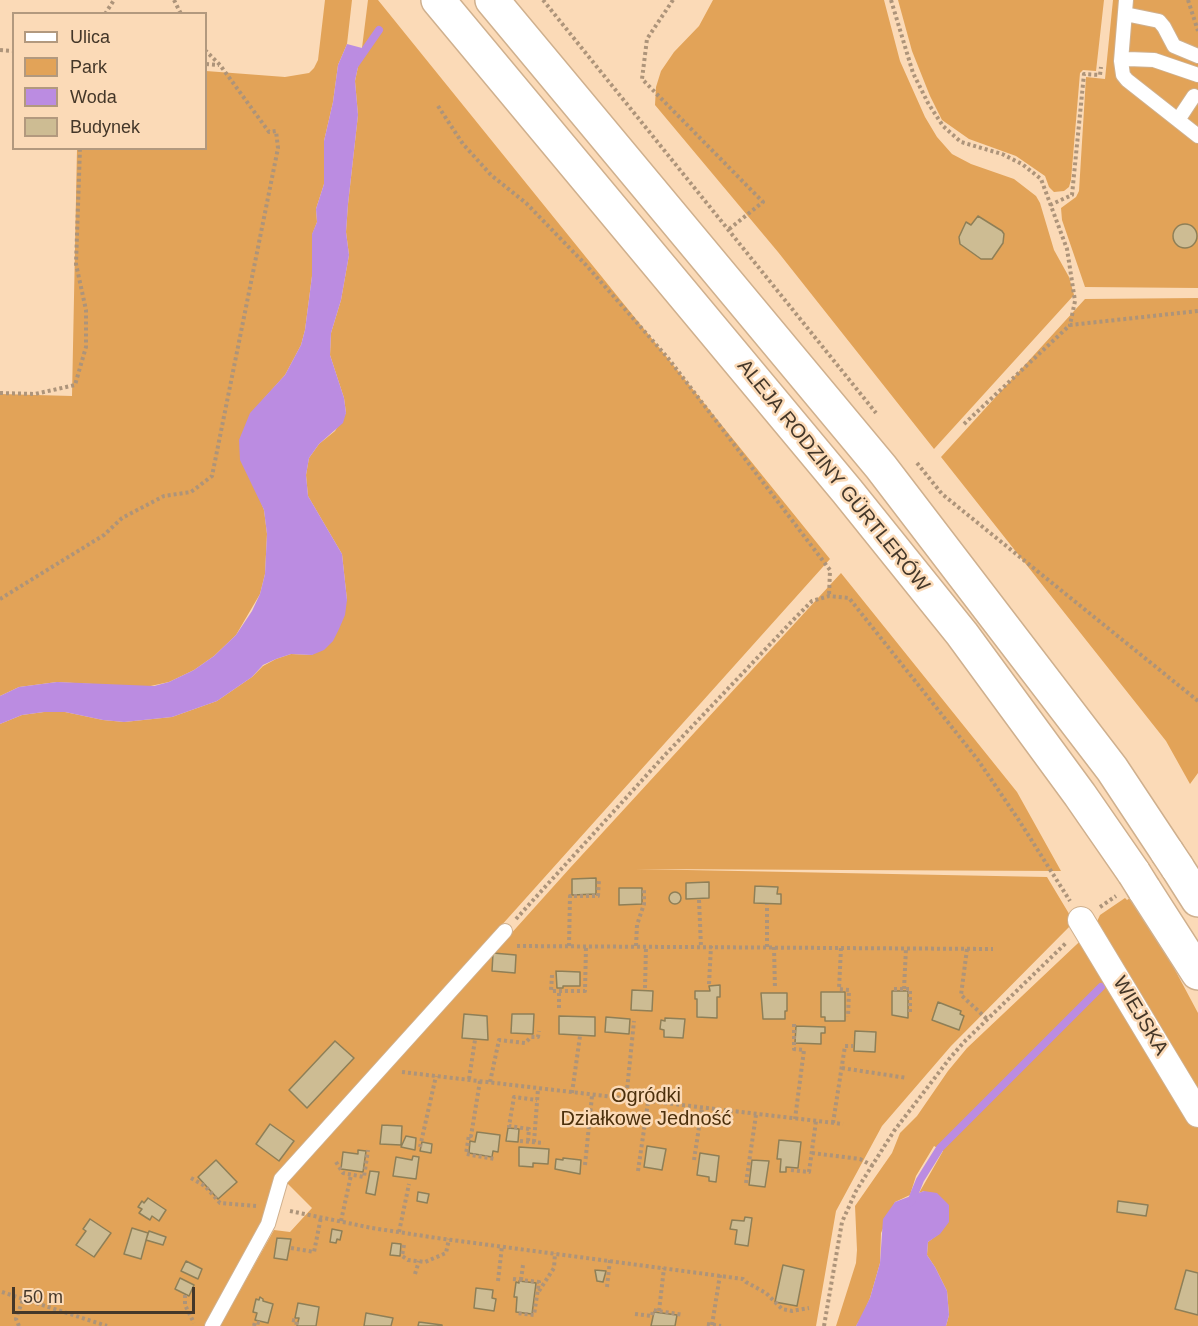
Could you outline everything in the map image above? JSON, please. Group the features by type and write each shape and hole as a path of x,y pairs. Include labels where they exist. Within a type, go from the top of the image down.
{"main road":[{"name":"ALEJA RODZINY GÜRTLERÓW","path":"438,0 847,491 962,634 1080,795 1198,973"},
{"name":"ALEJA RODZINY GÜRTLERÓW","path":"492,0 881,467 1112,769 1198,900"}],"street":[{"name":"WIEJSKA","path":"1081,920 1198,1114"}],"lane":[{"path":"1134,0 1128,10 1121,68 1127,80 1198,136"},
{"path":"1128,10 1159,21 1174,46 1198,56"},
{"path":"1128,10 1128,67 1135,85"},
{"path":"1128,59 1154,60 1198,75"},
{"path":"1178,120 1197,93"},
{"path":"212,1326 268,1224 281,1179 505,931"}],"path":[{"path":"543,0 883,421"},
{"path":"673,0 647,39 642,79 763,202 728,230"},
{"path":"891,0 913,73 943,126 962,142 1002,154 1022,164 1041,179 1067,249 1076,301 1070,325 964,424"},
{"path":"1188,0 1198,31"},
{"path":"0,599 104,535 122,518 164,496 191,492 212,476 278,148 276,131 269,132 220,65 207,52"},
{"path":"1050,205 1072,195 1084,74 1100,75 1101,63"},
{"path":"207,64 220,65"},
{"path":"438,106 463,144 491,175 526,203 586,265 668,358 830,570 829,596"},
{"path":"0,393 35,394 75,385 86,347 86,310 76,264 80,150"},
{"path":"1070,325 1198,311"},
{"path":"913,458 942,494 1198,701"},
{"path":"505,931 664,756 812,601 829,596 849,598 978,760 1081,920 1070,938 950,1058 894,1131 856,1191 842,1222 824,1326"},
{"path":"569,946 570,896 598,896 599,879"},
{"path":"636,946 637,925 644,904 644,888"},
{"path":"699,900 701,947"},
{"path":"767,904 767,947"},
{"path":"491,946 993,949"},
{"path":"552,975 551,990 585,991 586,946"},
{"path":"709,984 711,946"},
{"path":"645,988 646,947"},
{"path":"774,947 775,989"},
{"path":"841,948 839,989 849,990 848,1017"},
{"path":"904,989 906,948"},
{"path":"967,949 961,995 987,1019"},
{"path":"894,989 910,989 910,1014"},
{"path":"559,991 559,1008"},
{"path":"626,1100 634,1021"},
{"path":"794,1024 794,1049 804,1050 795,1119"},
{"path":"490,1082 499,1040 525,1043 531,1037 538,1037 539,1030"},
{"path":"572,1093 580,1036"},
{"path":"469,1080 475,1040"},
{"path":"833,1123 845,1047 853,1046"},
{"path":"842,1068 907,1078"},
{"path":"380,1069 843,1124"},
{"path":"420,1148 436,1076"},
{"path":"480,1081 466,1155 495,1159"},
{"path":"531,1142 538,1089"},
{"path":"585,1165 592,1095"},
{"path":"531,1142 530,1129 509,1126 514,1097 537,1100"},
{"path":"638,1171 648,1102"},
{"path":"694,1160 702,1108"},
{"path":"746,1182 756,1115"},
{"path":"791,1170 809,1172 816,1121"},
{"path":"520,1141 544,1143"},
{"path":"336,1162 343,1173 364,1177 368,1150"},
{"path":"812,1153 860,1159 873,1166"},
{"path":"341,1221 351,1175"},
{"path":"191,1178 205,1186 220,1203 272,1209 399,1232 743,1279 766,1293 782,1309 792,1311 809,1308"},
{"path":"399,1232 408,1184"},
{"path":"291,1248 314,1252 321,1217"},
{"path":"404,1245 402,1256 408,1260 424,1262 446,1253 449,1239"},
{"path":"498,1281 502,1246"},
{"path":"537,1294 554,1268 555,1253"},
{"path":"607,1287 610,1260"},
{"path":"415,1274 419,1261"},
{"path":"521,1280 523,1265"},
{"path":"659,1311 664,1268"},
{"path":"720,1275 710,1324 721,1326"},
{"path":"513,1279 539,1282 534,1314 516,1313"},
{"path":"2,1292 107,1326"},
{"path":"185,1295 185,1305 196,1326"},
{"path":"19,1326 16,1319 23,1299"},
{"path":"635,1314 652,1316 653,1310 683,1315"},
{"path":"85,1326 87,1320"},
{"path":"292,1320 297,1321 296,1326"},
{"path":"254,1326 255,1322 260,1323"}],"green space":[{"path":"325,0 352,0 347,44 338,65 324,141 324,184 316,209 317,222 312,235 312,276 305,330 301,345 285,375 260,403 257,492 264,510 267,534 265,574 260,594 236,635 214,656 194,670 169,682 146,687 57,682 19,687 0,696 0,394 72,396 77,150 207,150 207,71 285,77 309,73 318,60"},
{"path":"368,0 378,0 830,559 274,1179 263,1221 204,1326 0,1326 0,724 22,715 44,712 65,712 124,722 172,717 217,701 252,677 263,666 276,659 291,654 312,655 347,600 342,554 308,496 306,475 309,458 319,444 335,431 346,413 344,398 330,355 331,333 341,300 349,255 346,232 358,115 355,81"},
{"path":"713,0 884,0 900,61 925,117 937,137 952,154 971,164 1014,179 1036,196 1040,203 1054,250 1069,277 1074,295 934,449 778,252 655,105 656,87 661,71 674,52 699,26"},
{"path":"898,0 1104,0 1096,71 1083,70 1080,73 1069,187 1064,191 1054,192 1049,187 1045,176 1016,156 969,139 942,120 912,51"},
{"path":"1113,0 1198,0 1198,288 1085,287 1062,220 1061,208 1076,197 1079,191 1086,77 1105,79"},
{"path":"1198,298 1198,773 1190,784 1166,741 941,457 1085,299"},
{"name":"Ogródki Działkowe Jedność","path":"841,573 1017,792 1061,871 635,869 1047,877 1074,922 951,1046 882,1126 836,1211 816,1326 220,1326 274,1230 290,1232 312,1208 287,1183 570,868"},
{"path":"1135,895 1198,1013 1198,1326 946,1326 949,1315 947,1291 927,1255 928,1242 940,1233 924,1191 919,1193 943,1151 934,1146 916,1176 910,1195 895,1202 881,1233 880,1263 862,1316 856,1326 836,1326 856,1263 855,1206 892,1153 900,1133 917,1116 967,1048 1094,928 1100,915 1125,898 1127,900"}],"water":[{"path":"347,44 362,48 355,81 358,115 346,232 349,255 341,300 331,333 330,355 344,398 346,413 343,423 319,444 309,458 306,475 308,496 342,554 347,600 345,615 333,641 324,650 312,655 291,654 263,665 252,677 217,701 172,717 124,722 65,712 44,712 22,715 0,724 0,696 19,687 57,682 154,686 169,682 194,670 214,656 236,635 252,611 260,594 265,574 267,534 264,510 240,460 239,440 250,413 285,375 301,345 312,276 312,234 317,222 316,209 324,184 324,141 338,65"},
{"path":"924,1191 937,1193 949,1205 949,1222 940,1234 928,1242 927,1255 947,1291 949,1315 946,1326 856,1326 870,1298 880,1263 883,1219 895,1202"}],"building":[{"path":"978,216 1004,234 1003,243 992,259 981,259 960,244 959,237 966,222 971,225"},
{"path":"1185,224 1190,225 1196,231 1196,241 1190,247 1185,248 1180,247 1174,241 1173,236 1174,231 1180,225"},
{"path":"596,878 596,894 572,895 572,879"},
{"path":"709,882 709,898 686,899 686,883"},
{"path":"755,886 778,887 777,894 781,894 781,904 754,903"},
{"path":"619,888 642,888 642,904 619,905"},
{"path":"677,892 681,898 677,904 673,904 669,896"},
{"path":"493,953 516,955 515,973 492,971"},
{"path":"556,971 580,972 580,986 557,988"},
{"path":"720,985 720,997 717,997 717,1018 697,1017 695,991 710,991 709,986"},
{"path":"632,990 653,991 652,1011 631,1010"},
{"path":"892,991 908,991 908,1018 892,1015"},
{"path":"821,992 845,992 845,1021 825,1021 825,1017 821,1017"},
{"path":"761,993 787,993 785,1019 763,1019"},
{"path":"938,1002 961,1011 960,1014 964,1016 959,1030 932,1020"},
{"path":"464,1014 487,1016 488,1040 462,1038"},
{"path":"512,1014 534,1014 533,1034 511,1033"},
{"path":"559,1016 595,1017 595,1036 559,1034"},
{"path":"606,1017 630,1019 629,1034 605,1032"},
{"path":"665,1018 685,1019 683,1038 664,1037 664,1030 660,1029 661,1020 665,1021"},
{"path":"796,1026 825,1027 825,1033 821,1033 821,1044 795,1043"},
{"path":"855,1031 876,1032 875,1052 854,1051"},
{"path":"335,1041 354,1058 307,1108 289,1090"},
{"path":"270,1124 294,1141 279,1161 256,1144"},
{"path":"382,1125 402,1126 401,1145 380,1144"},
{"path":"508,1128 519,1129 518,1142 506,1141"},
{"path":"477,1132 500,1135 498,1152 493,1151 492,1157 469,1153 470,1141 475,1142"},
{"path":"406,1136 416,1138 415,1150 401,1147"},
{"path":"779,1140 801,1142 798,1168 786,1167 786,1172 780,1172 781,1159 777,1159"},
{"path":"422,1142 432,1144 431,1153 420,1151"},
{"path":"647,1146 666,1149 662,1170 644,1167"},
{"path":"519,1147 549,1149 548,1164 533,1163 533,1167 519,1166"},
{"path":"358,1150 366,1151 363,1172 341,1169 343,1152 358,1154"},
{"path":"700,1153 719,1156 716,1182 709,1181 709,1177 697,1175"},
{"path":"413,1156 419,1157 416,1179 393,1176 396,1157 412,1160"},
{"path":"563,1158 581,1160 580,1174 555,1169 556,1159 563,1160"},
{"path":"216,1160 237,1182 218,1199 198,1177"},
{"path":"752,1160 769,1161 765,1187 749,1185"},
{"path":"370,1171 379,1172 375,1195 366,1193"},
{"path":"418,1192 429,1194 427,1203 417,1201"},
{"path":"148,1198 166,1210 159,1221 152,1216 150,1220 139,1213 142,1209 138,1207"},
{"path":"1118,1201 1148,1205 1146,1216 1117,1212"},
{"path":"745,1217 752,1218 748,1246 735,1244 737,1230 730,1229 732,1220 744,1221"},
{"path":"90,1219 111,1233 94,1257 76,1245 86,1231 83,1229"},
{"path":"132,1228 148,1233 141,1259 124,1254"},
{"path":"332,1229 342,1231 340,1240 337,1239 336,1243 330,1242"},
{"path":"149,1231 166,1237 163,1245 146,1240"},
{"path":"277,1238 291,1239 287,1260 274,1258"},
{"path":"392,1243 401,1244 400,1256 390,1255"},
{"path":"186,1261 202,1269 198,1279 181,1271"},
{"path":"783,1265 804,1270 797,1306 775,1302"},
{"path":"595,1270 606,1271 603,1282 597,1281"},
{"path":"1186,1270 1198,1273 1198,1315 1175,1309"},
{"path":"180,1278 194,1285 189,1296 175,1289"},
{"path":"519,1281 536,1283 532,1314 516,1312 517,1297 514,1297 516,1282 519,1283"},
{"path":"476,1288 493,1290 492,1298 496,1299 494,1311 474,1308"},
{"path":"260,1297 263,1301 273,1304 268,1323 255,1320 257,1313 253,1312 256,1299 259,1300"},
{"path":"298,1303 319,1307 316,1326 297,1326 299,1318 295,1318"},
{"path":"654,1312 677,1315 675,1326 651,1326"},
{"path":"366,1313 393,1318 391,1326 364,1326"},
{"path":"419,1322 442,1325 442,1326 418,1326"}],"waterway":[{"path":"354,66 379,30"},
{"path":"911,1202 920,1180 940,1148 1101,987"}]}
